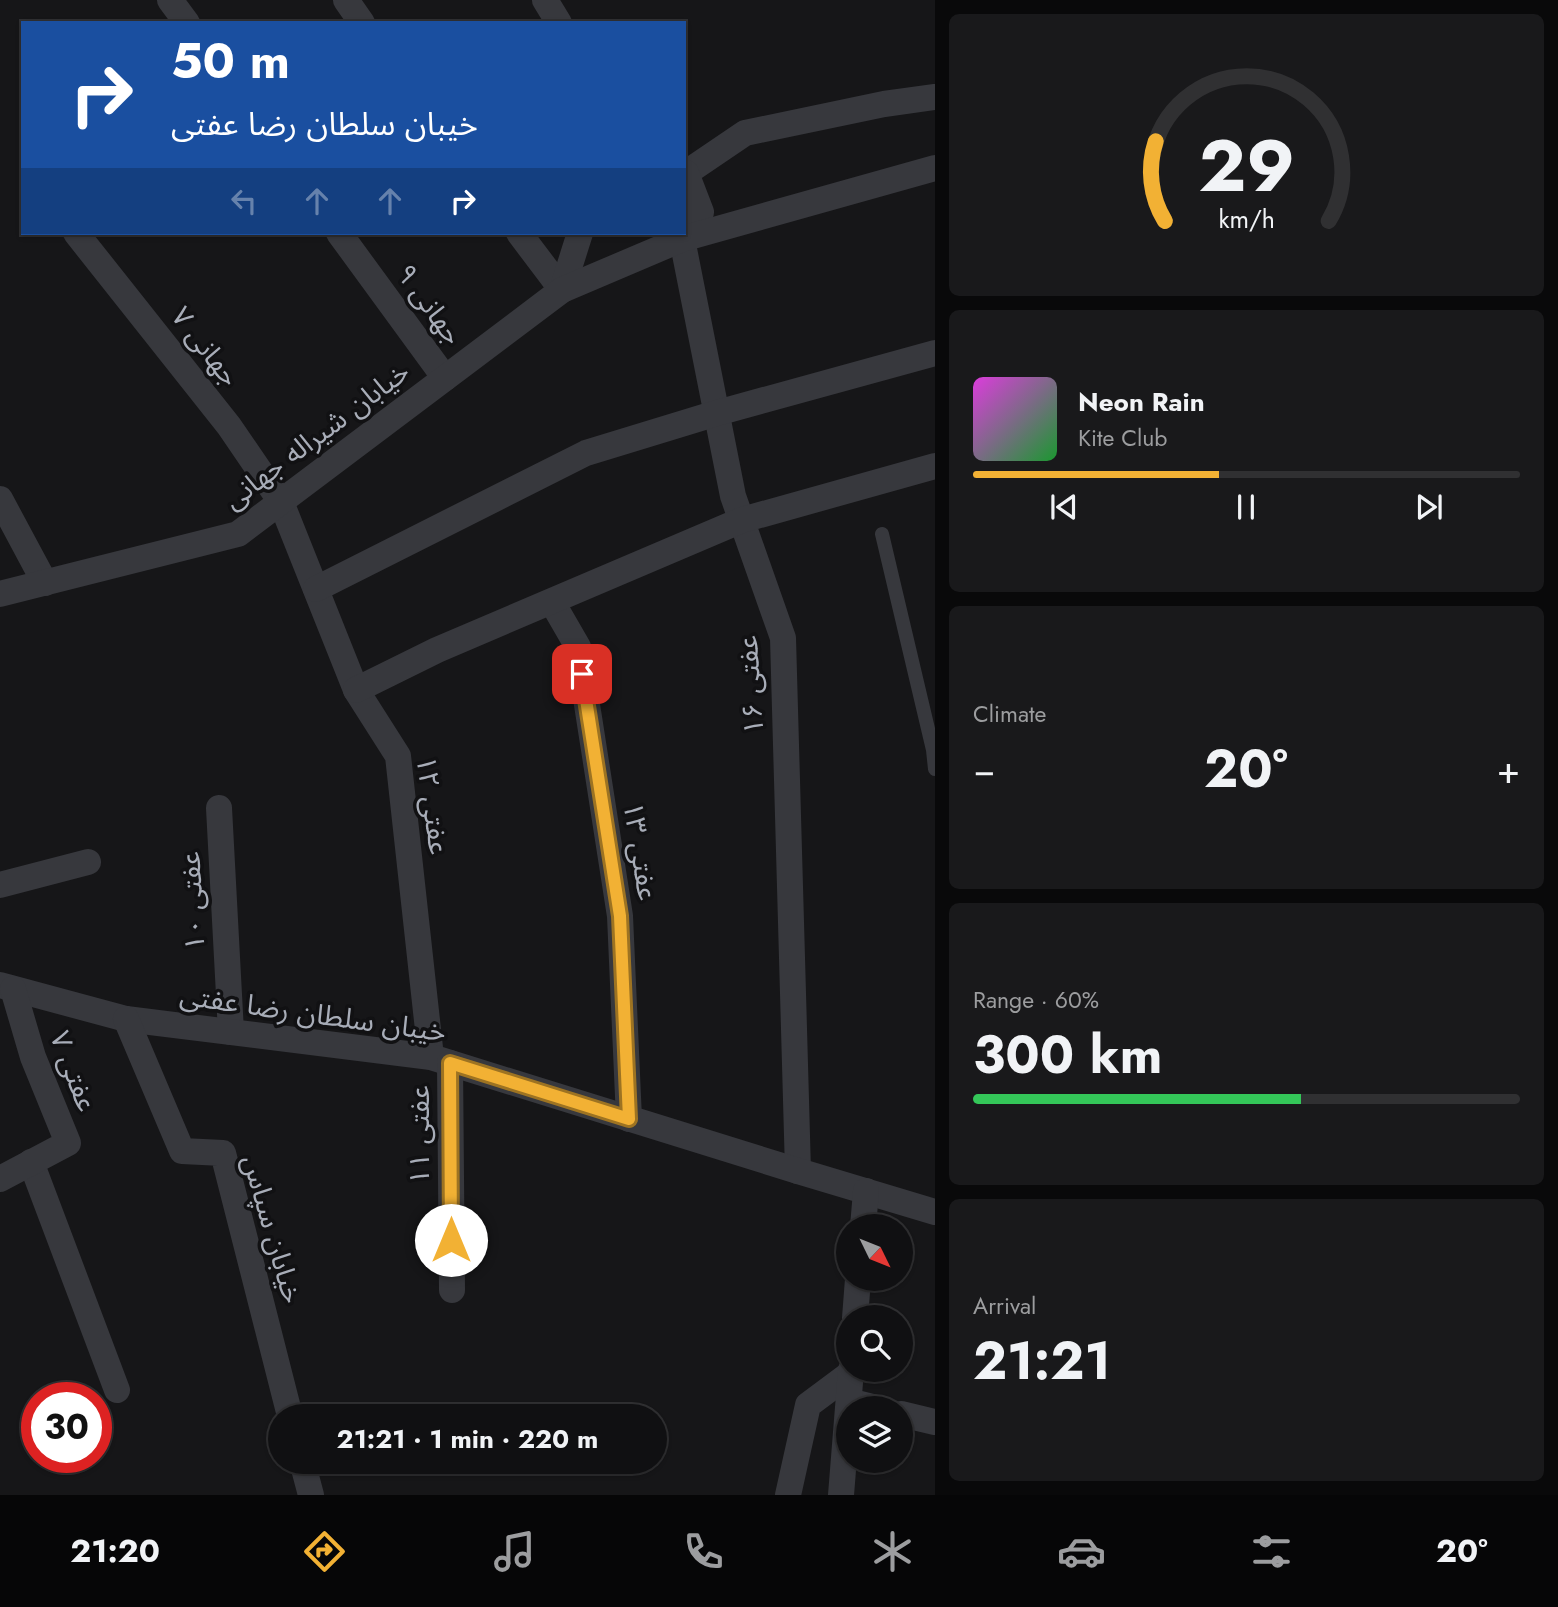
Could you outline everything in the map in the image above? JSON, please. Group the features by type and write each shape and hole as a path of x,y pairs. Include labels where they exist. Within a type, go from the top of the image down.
{"street":[{"path":"170,0 186,21"},
{"path":"346,0 361,21"},
{"path":"545,0 558,21"},
{"path":"686,171 745,134 884,104 935,97"},
{"name":"خیابان شیراله جهانی","path":"0,594 238,534 562,290 682,239 935,168"},
{"path":"686,174 701,212 686,233"},
{"name":"جهانی ۷","path":"78,235 229,426 281,502"},
{"name":"جهانی ۹","path":"340,235 444,378"},
{"path":"521,235 562,290"},
{"path":"562,290 579,235"},
{"path":"682,239 685,235"},
{"name":"عفتی ۱۶","path":"682,239 733,496 783,638 798,1171"},
{"path":"316,589 586,453 717,413 935,353"},
{"path":"356,690 437,650 742,520 935,466"},
{"path":"0,499 45,583"},
{"name":"عفتی ۱۲","path":"281,502 356,690 398,756 440,1060"},
{"name":"عفتی ۱۳","path":"552,602 578,647 620,916 629,1119"},
{"name":"عفتی ۱۰","path":"219,808 231,1032"},
{"path":"0,885 88,862"},
{"name":"خیبان سلطان رضا عفتی","path":"7,987 126,1019 440,1060 935,1212"},
{"name":"عفتی ۷","path":"0,1179 68,1143 7,987"},
{"name":"خیابان سپاس","path":"126,1019 182,1151 223,1153 287,1404"},
{"name":"عفتی ۱۱","path":"440,1060 452,1290"},
{"path":"32,1162 117,1390"},
{"path":"864,1214 866,1191"},
{"path":"788,1495 808,1405 837,1382"},
{"path":"913,1417 935,1422"},
{"path":"841,1495 843,1473"},
{"path":"305,1474 311,1495"}],"lane":[{"path":"882,534 933,750 935,769"}],"route":[{"path":"451,1240 450,1063 629,1119 620,916 582,674"}]}
